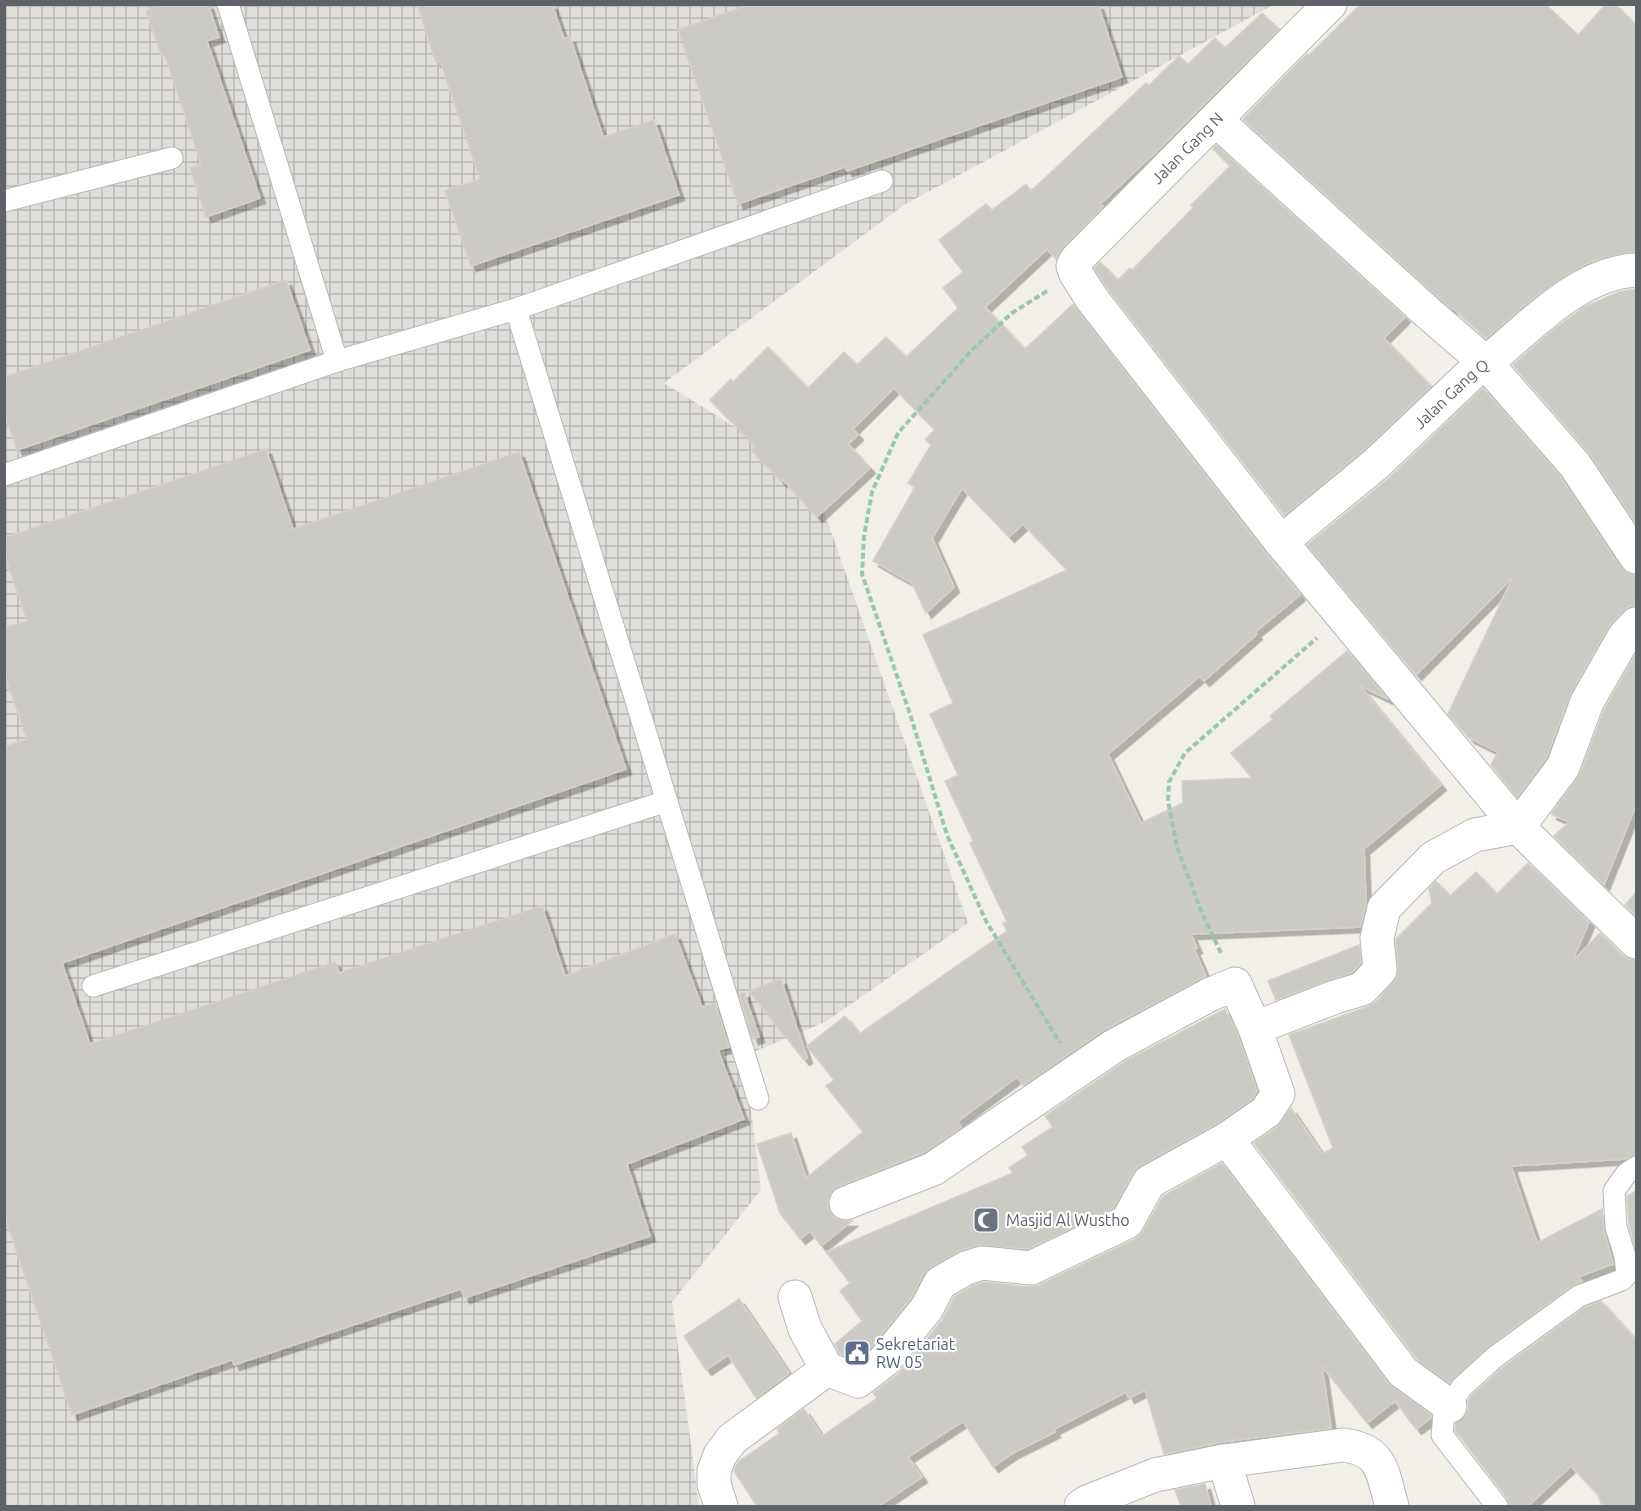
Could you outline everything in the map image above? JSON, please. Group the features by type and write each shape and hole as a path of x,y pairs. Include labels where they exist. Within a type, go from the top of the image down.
{"street":[{"name":"Jalan Gang N","path":"1084,286 1073,266 1077,259 1329,4"},
{"path":"1216,120 1486,363 1575,465 1636,557"},
{"name":"Jalan Gang Q","path":"1281,542 1376,464 1473,372 1572,291 1619,271 1636,270"},
{"path":"1084,286 1281,542 1518,827 1636,942"},
{"path":"1255,1028 1362,989 1380,970 1377,938 1384,908 1433,858 1475,835 1518,827 1563,767 1587,702 1624,637 1636,624"},
{"path":"795,1297 805,1329 827,1369 858,1381 884,1361 927,1308 940,1283 966,1268 982,1263 1031,1268 1127,1222 1149,1182 1227,1139 1266,1112 1278,1095 1255,1028 1235,984 1209,995 1114,1046 933,1170 846,1203"},
{"path":"1227,1139 1403,1372 1450,1406"},
{"path":"721,1506 714,1485 714,1471 720,1455 732,1439 827,1369"},
{"path":"1086,1505 1155,1475 1224,1461 1343,1445 1360,1447 1370,1452 1379,1463 1392,1506"},
{"path":"1224,1461 1238,1506"}],"lane":[{"path":"228,4 337,361"},
{"path":"4,201 172,158"},
{"path":"4,475 337,361 516,309 882,181"},
{"path":"516,309 758,1099"},
{"path":"93,986 667,801"},
{"path":"1497,1506 1442,1435 1444,1415 1462,1387 1495,1357 1579,1296 1622,1280 1627,1274 1625,1256 1616,1227 1614,1191 1626,1174 1636,1167"}],"path":[{"path":"1077,1072 986,921 952,846 862,574 864,536 872,492 898,433 973,349 1012,313 1084,286"},
{"path":"1235,984 1202,913 1178,847 1168,801 1169,782 1185,753 1343,615"}],"shaded area":[{"path":"5,5 1273,5 904,205 664,383 811,474 968,923 825,1022 744,1056 761,1190 672,1302 699,1506 5,1506"}],"building":[{"path":"164,4 208,4 219,37 207,41 260,198 206,217 190,168 201,164 165,56 162,57 146,11"},
{"path":"417,4 552,4 564,39 570,37 603,137 654,120 679,195 471,266 445,191 480,179 440,61 436,62"},
{"path":"751,4 1098,4 1122,77 847,171 845,167 738,204 678,30"},
{"path":"1361,4 1545,4 1578,35 1606,4 1615,4 1636,25 1636,252 1608,256 1566,275 1526,304 1486,338 1439,298 1243,119 1307,54 1308,56"},
{"path":"1262,13 1279,29 1160,148 1100,204 1103,206 1064,246 1056,259 1047,249 985,307 1025,349 1073,304 1300,595 1255,632 1257,634 1204,681 1200,676 1108,754 1141,823 1183,803 1182,781 1252,778 1231,753 1273,719 1270,716 1347,651 1388,699 1360,686 1441,785 1364,849 1366,904 1360,927 1191,934 1197,948 1194,949 1206,976 1105,1029 1023,1085 1017,1077 957,1122 961,1127 924,1152 839,1186 832,1191 828,1200 828,1209 835,1218 852,1221 821,1246 810,1231 800,1239 780,1213 757,1144 791,1133 806,1178 863,1132 826,1086 834,1080 807,1046 845,1016 859,1034 1007,931 1003,923 1007,922 970,843 973,841 945,781 958,775 930,714 953,703 923,635 1067,570 1023,524 1009,537 962,488 932,538 954,587 926,613 912,583 873,561 915,487 908,483 931,445 925,439 935,430 894,388 853,429 858,435 848,444 870,468 817,517 751,450 755,446 710,400 731,379 733,382 768,347 808,388 844,352 857,365 886,337 906,357 958,308 943,288 963,272 939,240 986,204 992,210 1026,184 1031,191 1146,83 1149,85 1179,56 1188,64 1215,38 1225,48"},
{"path":"1216,145 1405,317 1384,338 1431,386 1364,450 1284,515 1107,288 1094,268 1100,262 1118,280 1130,268 1132,270 1193,208 1191,205 1230,166 1213,149"},
{"path":"286,280 310,350 17,450 4,413 4,377"},
{"path":"1636,289 1636,524 1589,453 1513,365 1549,333 1584,307 1619,292"},
{"path":"1483,388 1560,476 1620,567 1636,576 1636,606 1630,606 1623,611 1608,628 1571,693 1546,758 1517,797 1491,765 1498,752 1469,738 1448,714 1513,577 1416,675 1307,545 1389,478"},
{"path":"266,449 293,529 519,452 626,769 62,963 90,1044 335,962 339,973 542,906 565,976 675,934 702,1007 715,1003 729,1047 718,1050 744,1119 627,1164 650,1236 464,1298 461,1289 234,1365 232,1360 72,1415 4,1214 4,747 27,739 4,673 4,628 27,621 4,553 4,538"},
{"path":"1636,653 1636,805 1604,885 1554,836 1569,822 1551,814 1580,774 1604,710"},
{"path":"1528,863 1589,922 1572,962 1600,933 1623,956 1636,960 1636,1155 1625,1159 1511,1166 1537,1243 1602,1209 1604,1231 1613,1264 1578,1277 1582,1281 1488,1347 1450,1383 1416,1358 1254,1143 1277,1127 1291,1108 1322,1154 1333,1148 1289,1035 1376,1002 1398,976 1396,939 1432,903 1429,889 1436,881 1450,896 1476,872 1497,894"},
{"path":"1636,893 1636,916 1625,905"},
{"path":"1359,945 1361,963 1352,972 1276,1000 1268,981"},
{"path":"781,979 807,1058 804,1060 749,991"},
{"path":"744,992 759,1037 753,1039 739,994"},
{"path":"1225,1009 1238,1035 1257,1091 1252,1099 1217,1123 1139,1166 1113,1208 1028,1249 977,1245 957,1252 931,1267 923,1274 911,1298 871,1347 855,1360 840,1354 835,1344 862,1321 840,1291 850,1283 826,1252 1013,1173 1009,1168 1028,1155 1022,1147 1053,1127 1045,1116 1124,1062"},
{"path":"1222,1163 1388,1383 1431,1415 1431,1418 1416,1429 1395,1401 1367,1423 1322,1366 1331,1428 1221,1442 1164,1454 1145,1390 1129,1398 1126,1392 1054,1429 1055,1432 1013,1453 993,1467 963,1421 908,1457 922,1477 879,1506 757,1506 734,1471 738,1462 780,1433 777,1429 804,1409 822,1436 877,1398 873,1393 899,1373 942,1320 954,1297 984,1282 1029,1287 1039,1285 1135,1239 1143,1231 1163,1196"},
{"path":"1636,1191 1636,1250 1629,1225 1627,1196"},
{"path":"739,1299 789,1373 756,1398 728,1355 706,1370 684,1336"},
{"path":"1601,1301 1636,1340 1636,1506 1602,1506 1598,1495 1571,1466 1528,1506 1509,1506 1507,1498 1464,1442 1463,1437 1455,1431 1456,1423 1465,1416 1472,1395 1503,1367 1585,1307"},
{"path":"1205,1484 1211,1506 1181,1506 1175,1490"}],"place":[{"name":"Masjid Al Wustho","path":"986,1220"},
{"name":"Sekretariat RW 05","path":"857,1353"}]}
